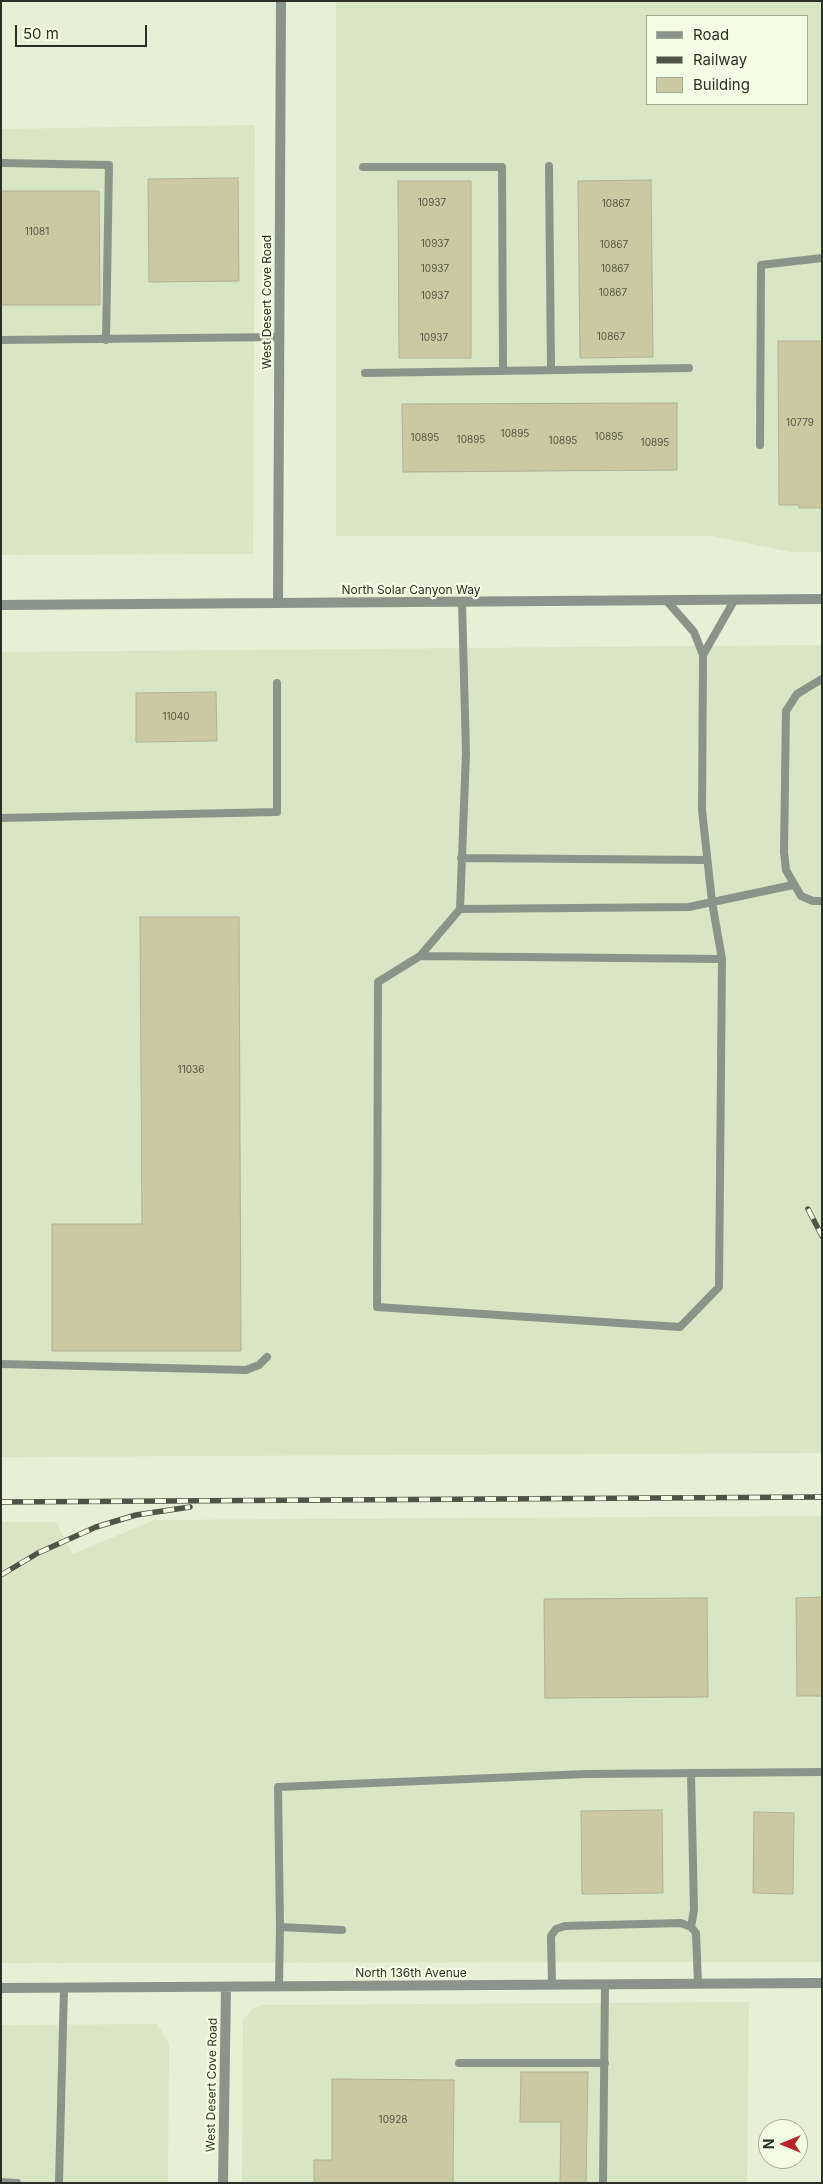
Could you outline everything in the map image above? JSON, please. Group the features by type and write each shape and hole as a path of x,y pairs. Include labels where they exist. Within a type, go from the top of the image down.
{"street":[{"name":"West Desert Cove Road","path":"278,603 281,1"},
{"name":"North Solar Canyon Way","path":"1,604 822,599"},
{"name":"North 136th Avenue","path":"1,1988 822,1983"},
{"name":"West Desert Cove Road","path":"223,2183 226,1987"}],"lane":[{"path":"1,163 109,165 106,340"},
{"path":"548,166 551,370"},
{"path":"363,167 502,167 503,371"},
{"path":"760,446 761,265 822,258"},
{"path":"1,340 280,337"},
{"path":"366,373 688,368"},
{"path":"703,655 736,599"},
{"path":"462,602 466,753 460,909 420,956 378,982 377,1308 680,1327 719,1287 722,959 712,902 702,810 703,655 694,632 666,600"},
{"path":"822,679 798,694 786,711 784,852 786,870 801,896 813,902 822,901"},
{"path":"1,818 278,812 277,683"},
{"path":"461,858 707,860"},
{"path":"460,909 688,907 793,885"},
{"path":"420,956 722,959"},
{"path":"1,1364 246,1370 259,1365 268,1357"},
{"path":"279,1987 278,1787 586,1774 822,1772"},
{"path":"691,1773 694,1910 691,1927"},
{"path":"552,1985 551,1936 556,1929 565,1926 681,1923 691,1927 696,1933 698,1984"},
{"path":"280,1927 342,1930"},
{"path":"603,2183 605,1985"},
{"path":"59,2183 64,1988"},
{"path":"459,2064 605,2063"},
{"path":"1,2182 17,2183"}],"shaded area":[{"path":"336,1 822,1 822,552 791,552 712,536 336,536"},
{"path":"255,125 253,554 1,555 1,129"},
{"path":"822,645 822,1453 1,1457 1,652"},
{"path":"822,1516 822,1962 1,1963 1,1522 56,1522 72,1554 155,1520"},
{"path":"749,2002 747,2183 242,2183 243,2020 252,2009 260,2005"},
{"path":"157,2024 169,2044 168,2183 1,2183 1,2025"}],"building":[{"path":"238,178 239,281 149,282 148,179"},
{"path":"651,180 653,357 580,358 578,181"},
{"path":"398,181 471,181 471,358 399,358"},
{"path":"1,191 99,191 100,305 1,305"},
{"path":"778,341 822,341 822,508 799,508 799,505 779,505"},
{"path":"677,403 677,470 403,472 402,404"},
{"path":"216,692 217,741 136,742 136,693"},
{"path":"140,917 239,917 241,1351 52,1351 52,1224 142,1224"},
{"path":"822,1597 822,1696 797,1696 796,1598"},
{"path":"707,1598 708,1697 545,1698 544,1599"},
{"path":"662,1810 663,1893 582,1894 581,1811"},
{"path":"754,1812 794,1813 793,1894 753,1893"},
{"path":"521,2072 588,2072 586,2183 560,2183 561,2122 520,2122"},
{"path":"332,2079 454,2080 453,2183 314,2183 314,2160 332,2160"}],"railway":[{"path":"808,1209 822,1236"},
{"path":"1,1502 822,1497"},
{"path":"1,1575 38,1553 96,1527 136,1515 190,1507"}]}
